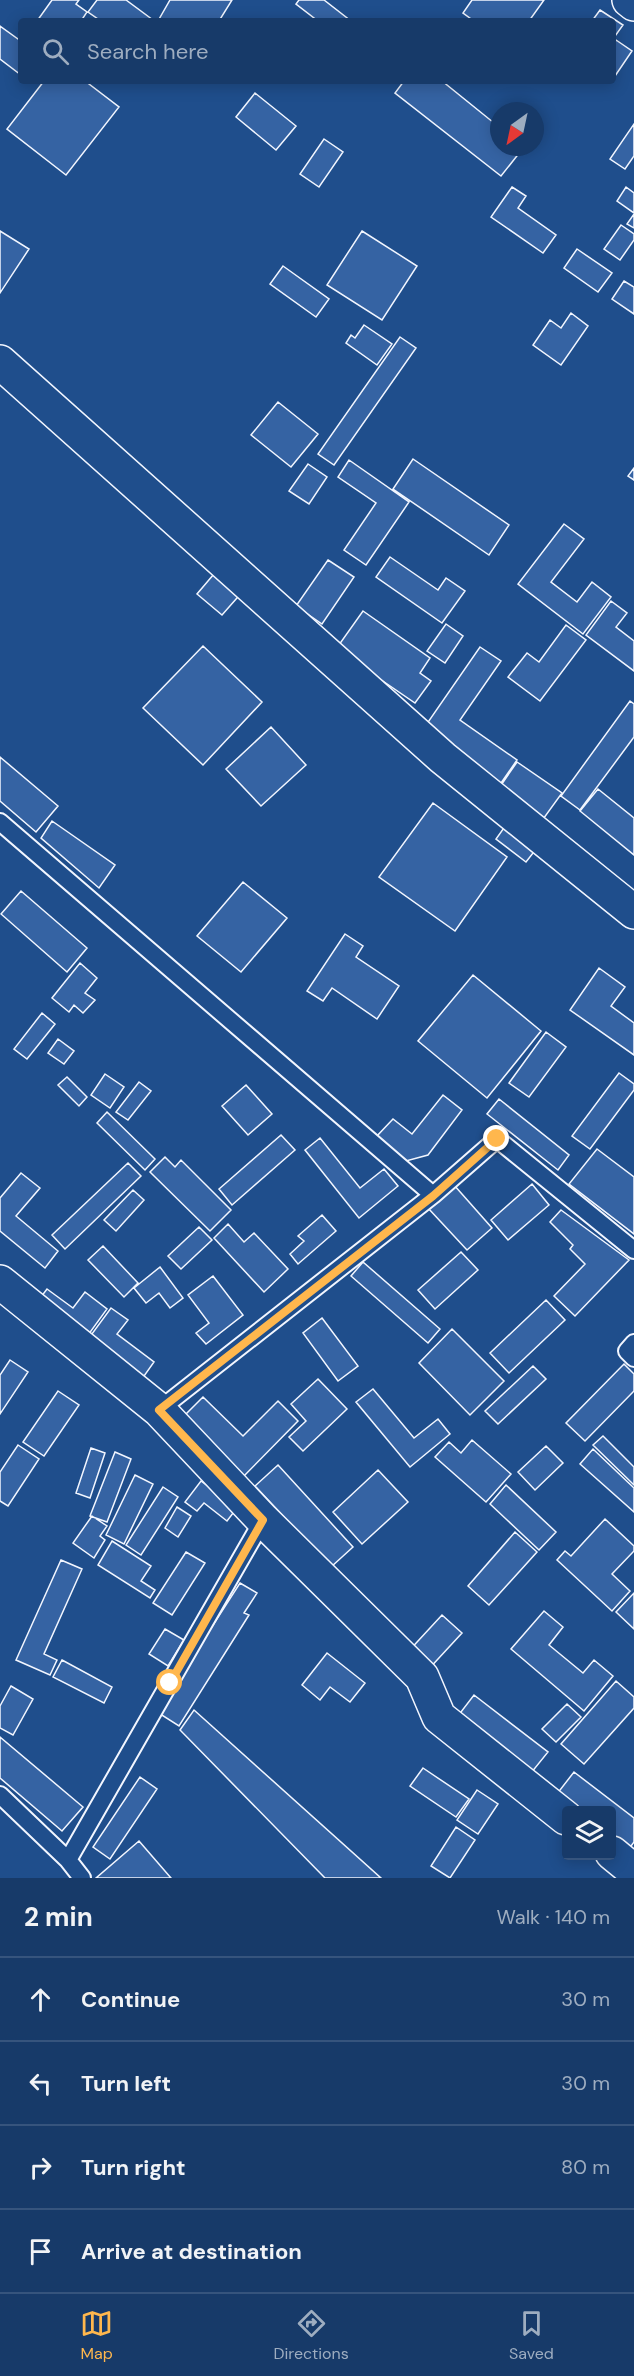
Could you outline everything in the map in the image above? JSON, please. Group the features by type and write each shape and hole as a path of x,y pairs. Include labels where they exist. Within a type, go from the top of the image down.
{"street":[{"path":"629,0 634,4"},
{"path":"0,362 443,758 634,912"},
{"path":"0,1282 159,1410 263,1520 422,1677 439,1717 562,1814"},
{"path":"616,1856 634,1871"}],"lane":[{"path":"0,822 433,1196"},
{"path":"159,1410 433,1196 497,1139 634,1250"},
{"path":"634,1343 627,1352 634,1358"},
{"path":"68,1860 263,1520"},
{"path":"0,1796 68,1860 82,1878"}],"building":[{"path":"52,0 79,0 76,4 87,12 83,18 39,18"},
{"path":"97,0 126,0 150,18 97,18 88,12"},
{"path":"170,0 232,0 221,18 160,18"},
{"path":"299,0 324,0 347,18 314,18 296,4"},
{"path":"472,0 544,0 531,18 470,18 463,13"},
{"path":"600,10 612,18 594,18"},
{"path":"616,20 623,25 616,35"},
{"path":"0,26 18,39 18,73 0,59"},
{"path":"616,40 632,51 616,75"},
{"path":"42,84 89,84 119,107 66,175 7,129"},
{"path":"402,84 446,84 490,120 490,156 517,156 501,176 395,93"},
{"path":"255,93 296,126 276,150 236,117"},
{"path":"634,124 634,156 625,169 610,159"},
{"path":"324,139 343,152 319,187 300,174"},
{"path":"512,187 526,196 518,208 556,235 543,253 491,217"},
{"path":"626,187 634,193 634,213 617,201"},
{"path":"634,214 634,228 627,224"},
{"path":"621,225 634,234 634,240 620,260 604,249"},
{"path":"0,231 29,249 0,293"},
{"path":"362,231 417,266 382,320 327,285"},
{"path":"577,249 612,273 598,292 564,268"},
{"path":"283,266 329,299 316,317 270,284"},
{"path":"624,281 634,287 634,314 612,299"},
{"path":"571,313 588,326 561,365 533,345 550,320 561,328"},
{"path":"364,325 392,344 377,365 346,343 351,335 355,338"},
{"path":"400,337 416,348 334,465 318,454"},
{"path":"278,402 318,434 291,467 251,435"},
{"path":"413,459 509,525 489,555 393,489"},
{"path":"349,460 409,502 366,565 344,550 376,503 338,477"},
{"path":"308,464 327,477 309,504 289,491"},
{"path":"634,468 634,480 628,476"},
{"path":"564,524 584,539 551,582 577,602 592,582 611,597 583,634 518,584"},
{"path":"390,557 438,590 446,578 465,591 442,623 376,577"},
{"path":"328,560 354,577 322,624 296,606"},
{"path":"219,568 244,590 222,615 197,594"},
{"path":"611,601 627,613 616,627 634,641 634,671 586,635"},
{"path":"363,611 430,658 420,673 431,681 415,703 336,649"},
{"path":"446,624 463,636 445,663 427,651"},
{"path":"566,625 586,640 540,701 508,677 527,653 539,662"},
{"path":"203,646 262,702 203,765 143,708"},
{"path":"480,647 501,661 460,720 517,760 499,786 426,725"},
{"path":"630,701 634,704 634,737 580,810 561,796"},
{"path":"271,727 306,765 261,806 226,769"},
{"path":"0,757 58,806 36,832 0,801"},
{"path":"517,762 562,793 541,822 497,791"},
{"path":"598,789 634,818 634,855 580,811"},
{"path":"433,803 507,857 455,931 379,877"},
{"path":"52,821 115,865 99,888 41,838"},
{"path":"506,825 537,848 526,862 496,839"},
{"path":"243,882 287,918 241,972 197,936"},
{"path":"21,891 87,948 67,972 1,914"},
{"path":"345,934 363,946 356,957 399,986 377,1019 332,988 323,1001 307,991"},
{"path":"80,963 97,978 85,993 95,1000 83,1013 74,1005 69,1012 52,998"},
{"path":"599,968 625,987 611,1006 634,1023 634,1055 570,1010"},
{"path":"473,975 541,1031 487,1098 418,1041"},
{"path":"42,1013 55,1024 27,1059 14,1049"},
{"path":"546,1032 566,1047 529,1097 509,1083"},
{"path":"58,1039 74,1051 64,1064 48,1053"},
{"path":"619,1073 634,1084 634,1090 590,1149 572,1136"},
{"path":"105,1074 124,1087 110,1108 91,1095"},
{"path":"67,1077 87,1097 79,1106 58,1085"},
{"path":"139,1082 151,1091 128,1120 116,1112"},
{"path":"246,1085 272,1114 248,1135 222,1106"},
{"path":"443,1095 462,1110 428,1155 406,1161 376,1137 393,1119 412,1134"},
{"path":"499,1099 569,1155 558,1170 487,1114"},
{"path":"107,1112 155,1159 145,1170 97,1123"},
{"path":"281,1135 295,1150 232,1205 219,1189"},
{"path":"320,1138 360,1188 384,1169 398,1186 359,1218 305,1150"},
{"path":"597,1149 634,1177 634,1234 569,1184"},
{"path":"165,1157 175,1167 181,1160 231,1210 210,1231 150,1172"},
{"path":"128,1163 141,1176 65,1249 52,1235"},
{"path":"21,1173 40,1188 16,1216 58,1251 45,1268 0,1231 0,1198"},
{"path":"532,1184 549,1205 508,1240 491,1220"},
{"path":"454,1185 492,1228 467,1250 428,1208"},
{"path":"133,1190 144,1200 116,1231 104,1220"},
{"path":"561,1210 629,1260 575,1316 554,1296 585,1264 570,1249 573,1245 550,1222"},
{"path":"322,1215 336,1231 298,1264 290,1254 304,1241 298,1236"},
{"path":"228,1224 244,1242 254,1233 288,1269 264,1292 214,1238"},
{"path":"199,1227 212,1240 181,1269 168,1256"},
{"path":"103,1246 138,1283 124,1297 88,1260"},
{"path":"461,1252 478,1270 435,1309 418,1290"},
{"path":"363,1262 440,1329 428,1343 351,1276"},
{"path":"160,1267 183,1298 170,1308 159,1293 146,1303 134,1288"},
{"path":"213,1276 243,1315 206,1344 196,1333 209,1323 188,1295"},
{"path":"47,1289 73,1308 85,1292 107,1309 83,1342 34,1306"},
{"path":"546,1300 565,1320 509,1373 490,1353"},
{"path":"111,1308 128,1320 117,1334 154,1362 137,1386 83,1346"},
{"path":"322,1318 358,1366 338,1381 303,1333"},
{"path":"452,1329 504,1381 470,1415 419,1363"},
{"path":"10,1360 28,1372 0,1414 0,1375"},
{"path":"624,1364 634,1374 634,1391 585,1441 566,1423"},
{"path":"533,1366 546,1379 498,1424 485,1411"},
{"path":"318,1379 347,1409 303,1451 289,1437 306,1421 291,1404"},
{"path":"373,1389 414,1438 438,1419 450,1434 410,1467 356,1402"},
{"path":"58,1391 79,1405 44,1456 23,1442"},
{"path":"203,1397 243,1436 278,1401 298,1421 243,1477 182,1418"},
{"path":"603,1436 634,1467 634,1485 593,1445"},
{"path":"472,1440 511,1474 486,1502 435,1457 449,1442 461,1453"},
{"path":"18,1445 39,1459 8,1506 0,1501 0,1472"},
{"path":"546,1446 563,1463 535,1490 518,1472"},
{"path":"91,1448 105,1453 90,1498 76,1493"},
{"path":"593,1449 634,1488 634,1512 580,1464"},
{"path":"115,1452 131,1459 107,1522 90,1516"},
{"path":"278,1465 353,1547 331,1567 255,1486"},
{"path":"378,1470 408,1502 362,1544 333,1512"},
{"path":"135,1475 153,1484 124,1544 106,1535"},
{"path":"201,1481 237,1508 227,1521 204,1503 197,1511 185,1502"},
{"path":"506,1485 556,1532 539,1550 490,1504"},
{"path":"163,1487 178,1497 141,1555 126,1545"},
{"path":"177,1507 191,1516 178,1537 165,1528"},
{"path":"92,1516 107,1526 100,1536 105,1540 94,1558 73,1543"},
{"path":"605,1519 634,1546 634,1551 612,1574 630,1591 612,1611 557,1560 565,1551 571,1556"},
{"path":"515,1532 537,1552 489,1605 468,1586"},
{"path":"112,1541 151,1566 141,1581 155,1590 150,1598 98,1565"},
{"path":"186,1552 205,1563 172,1615 153,1603"},
{"path":"61,1560 82,1569 44,1654 57,1660 50,1675 16,1660"},
{"path":"240,1583 257,1593 244,1613 249,1615 179,1726 157,1712"},
{"path":"634,1593 634,1629 616,1612"},
{"path":"544,1611 563,1627 549,1645 583,1673 594,1660 613,1676 584,1711 511,1649"},
{"path":"442,1615 462,1633 426,1672 406,1654"},
{"path":"165,1629 184,1640 168,1666 149,1654"},
{"path":"327,1653 365,1683 350,1702 330,1687 320,1700 302,1685"},
{"path":"62,1660 112,1687 104,1703 53,1677"},
{"path":"616,1681 634,1697 634,1708 584,1764 561,1744"},
{"path":"11,1686 33,1699 13,1735 0,1728 0,1706"},
{"path":"474,1695 548,1752 527,1778 454,1721"},
{"path":"567,1704 581,1717 556,1742 542,1729"},
{"path":"194,1710 381,1878 325,1878 180,1730"},
{"path":"0,1737 83,1807 62,1831 0,1778"},
{"path":"423,1768 469,1799 456,1817 410,1786"},
{"path":"574,1772 634,1818 634,1842 626,1853 616,1846 616,1806 563,1806 553,1799"},
{"path":"140,1777 157,1789 110,1859 93,1847"},
{"path":"477,1790 498,1804 478,1834 457,1820"},
{"path":"456,1827 475,1840 450,1878 431,1866"},
{"path":"139,1841 171,1878 96,1878"}],"route":[{"path":"170,1683 263,1520 159,1410 433,1196 497,1139"}]}
